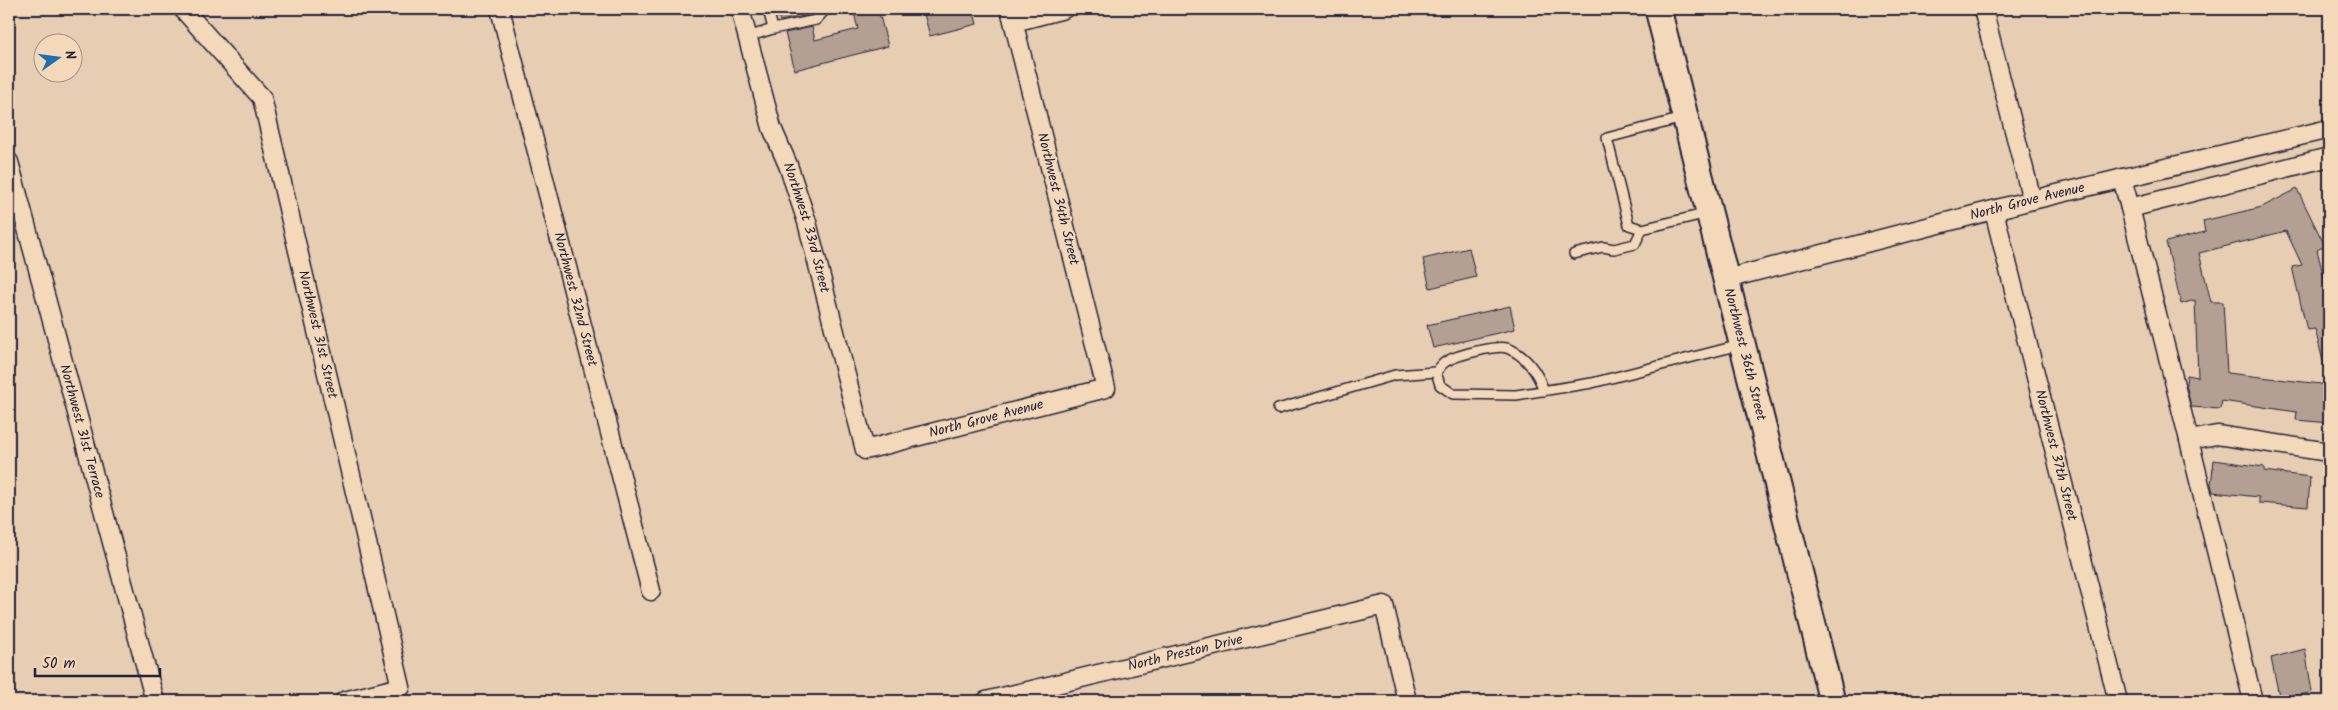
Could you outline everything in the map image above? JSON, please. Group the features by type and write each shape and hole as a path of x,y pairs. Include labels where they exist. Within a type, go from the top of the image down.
{"main road":[{"name":"Northwest 36th Street","path":"1658,9 1832,701"}],"street":[{"name":"Northwest 31st Street","path":"183,9 262,98 401,687 344,701"},
{"name":"Northwest 32nd Street","path":"500,9 650,591"},
{"name":"Northwest 33rd Street","path":"740,9 772,128 788,165 808,222 865,450"},
{"path":"1012,16 1064,9"},
{"path":"1983,9 2032,200"},
{"name":"Northwest 34th Street","path":"1012,16 1106,388"},
{"path":"2327,130 2329,150"},
{"name":"North Grove Avenue","path":"1726,279 2032,200 2327,130"},
{"path":"2130,208 2329,157"},
{"name":"Northwest 31st Terrace","path":"9,162 155,701"},
{"path":"2122,178 2253,701"},
{"name":"Northwest 37th Street","path":"1994,211 2118,701"},
{"name":"North Grove Avenue","path":"865,450 1106,388"},
{"path":"2189,440 2217,435 2329,452"},
{"name":"North Preston Drive","path":"986,701 1384,605 1407,701"}],"lane":[{"path":"768,9 773,30"},
{"path":"747,37 816,20 826,9"},
{"path":"1685,118 1607,138 1630,225 1642,230 1709,213"},
{"path":"1574,254 1603,247 1614,249 1635,244 1642,230"},
{"path":"1436,372 1440,385 1453,394 1516,396 1592,383 1743,345"},
{"path":"1278,409 1395,375 1436,372 1445,362 1468,352 1506,348 1524,358 1539,377 1544,391"}],"building":[{"path":"776,9 807,9 809,15 780,21"},
{"path":"853,9 878,9 888,46 795,70 785,33 812,27 815,40 858,29"},
{"path":"944,9 973,9 977,24 930,36 924,14"},
{"path":"2297,189 2325,246 2317,250 2329,298 2329,364 2324,365 2315,329 2307,330 2292,267 2302,265 2286,231 2199,253 2211,302 2223,302 2227,373 2329,385 2329,423 2296,420 2297,412 2222,401 2220,409 2191,407 2186,384 2187,375 2198,377 2195,300 2181,304 2166,242 2205,232 2203,221 2262,207"},
{"path":"1469,248 1476,277 1430,288 1423,259"},
{"path":"1510,306 1515,329 1433,348 1427,325"},
{"path":"2214,460 2264,467 2264,471 2310,477 2308,507 2259,503 2259,497 2213,492 2211,484"},
{"path":"2305,649 2312,692 2280,700 2271,658"}]}
